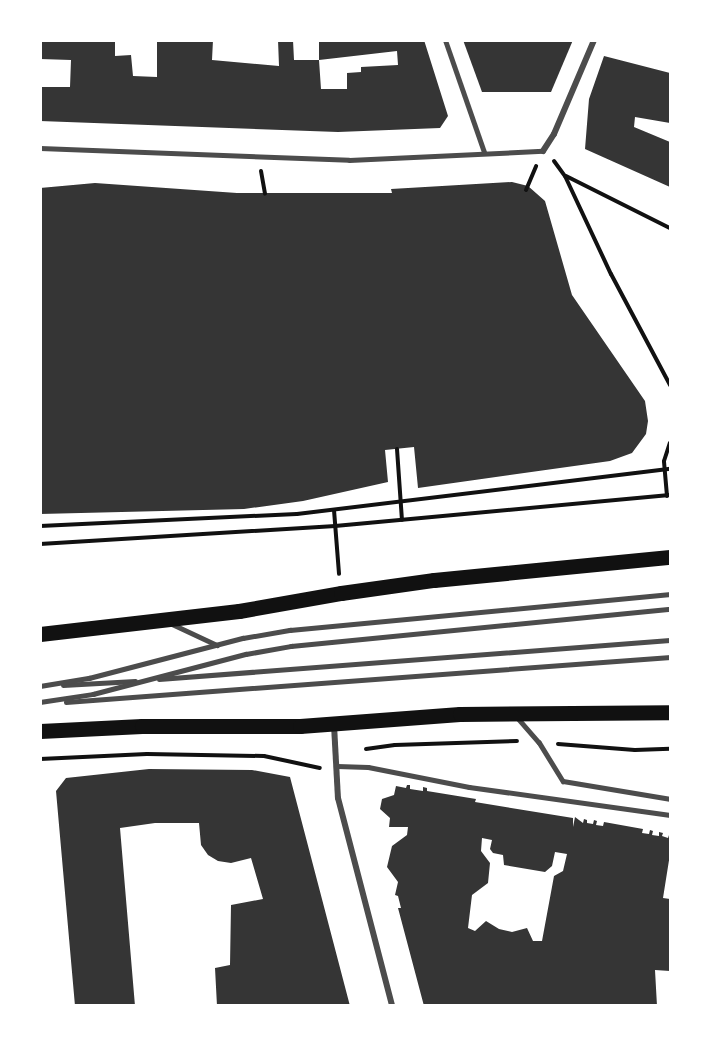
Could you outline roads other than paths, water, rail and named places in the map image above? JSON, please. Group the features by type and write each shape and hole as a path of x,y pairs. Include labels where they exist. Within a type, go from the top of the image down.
{"main road":[{"path":"40,634 165,621 434,580 670,557"},
{"path":"40,731 142,726 334,725 460,714 670,712"}],"street":[{"path":"445,40 484,152"},
{"path":"40,148 349,160 543,151 554,134 594,40"},
{"path":"334,725 338,798 392,1005"},
{"path":"337,766 368,767 469,787 670,815"}],"lane":[{"path":"40,686 89,678 217,645 311,627 670,594"},
{"path":"40,703 93,694 246,654 291,646 670,609"},
{"path":"165,621 217,645"},
{"path":"40,686 147,680 670,640"},
{"path":"40,703 670,657"},
{"path":"512,713 539,742 563,781 670,799"}]}
